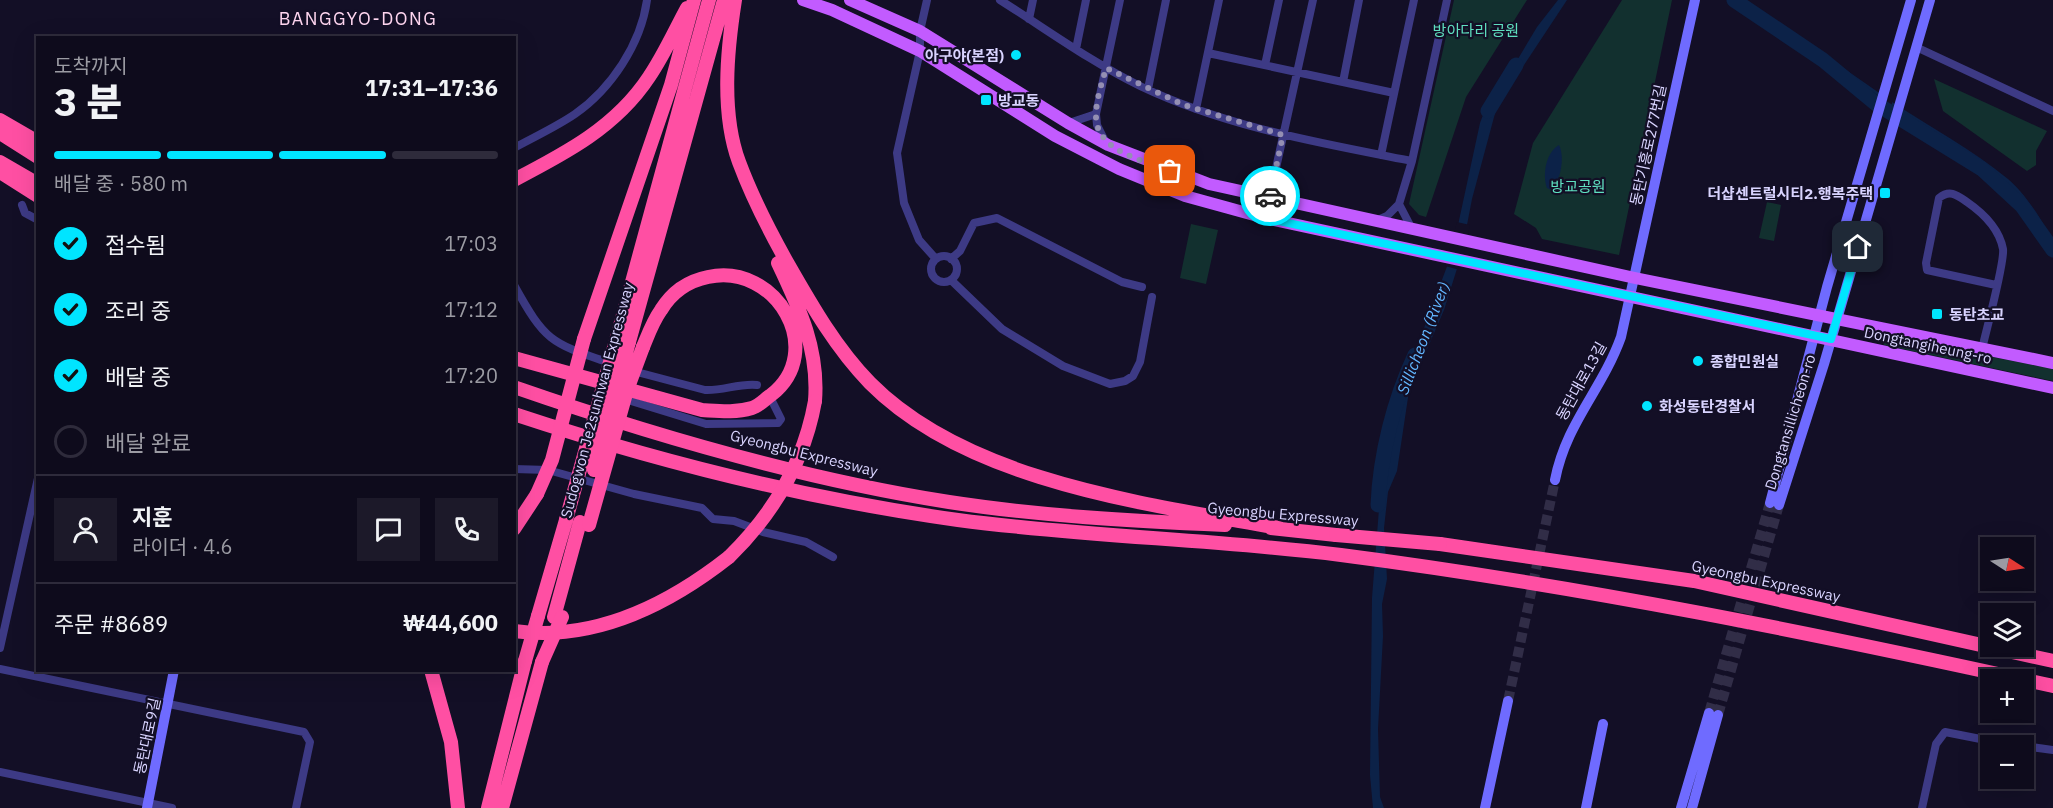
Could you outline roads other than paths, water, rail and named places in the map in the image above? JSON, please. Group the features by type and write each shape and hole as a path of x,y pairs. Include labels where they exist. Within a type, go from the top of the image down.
{"highway":[{"path":"516,179 569,152 615,117 650,76 692,0"},
{"path":"516,526 537,494 552,460 584,339 671,85 692,0"},
{"name":"Sudogwon Je2sunhwan Expressway","path":"630,342 709,0"},
{"name":"Sudogwon Je2sunhwan Expressway","path":"488,808 525,661 566,520 630,342 724,0"},
{"path":"516,631 536,634 571,631 623,619 667,601 729,557 757,530 779,497 807,439 815,401 815,362 810,339 738,161 728,99 729,52 735,0"},
{"path":"0,120 36,141"},
{"path":"0,133 36,156"},
{"path":"738,161 777,244 835,342 871,384 918,423 964,449 1054,480 1170,508 1279,528"},
{"path":"0,162 36,183"},
{"path":"0,172 36,195"},
{"path":"502,808 542,662 558,617 627,390 630,342 673,295 688,283 716,275 736,276 760,284 774,295 789,316 793,330 794,353 788,374 777,390 755,407 733,412 702,410 516,358"},
{"name":"Gyeongbu Expressway","path":"516,388 594,414 769,463 947,501 1104,519 1279,528 1440,544 1694,581 2053,661"},
{"path":"516,415 577,435 724,476 818,497 910,513 1106,536 1335,554 1437,568 1709,612 2053,686"},
{"path":"516,422 577,435"},
{"path":"432,672 451,742 458,808"}],"main road":[{"path":"803,0 832,10 920,51 1055,136 1102,161 1185,196 1265,218"},
{"path":"850,0 920,31 1068,123 1108,145 1183,176 1269,199 1419,232"},
{"name":"Dongtangiheung-ro","path":"1265,218 1816,335 2053,388"},
{"name":"Dongtangiheung-ro","path":"1419,232 2053,363"}],"street":[{"path":"516,147 576,114 598,93 632,47 643,20 647,0"},
{"path":"927,0 920,31 920,51 897,153 904,203 919,240 936,259"},
{"path":"1000,0 1106,68 1196,109 1283,135 1412,161"},
{"path":"1029,19 1033,0"},
{"path":"1076,49 1086,0"},
{"path":"1108,145 1097,125 1096,114 1120,0"},
{"path":"1148,89 1166,0"},
{"path":"1196,109 1219,0"},
{"path":"1265,65 1279,0"},
{"path":"1265,218 1313,0"},
{"path":"1343,82 1359,0"},
{"path":"1381,155 1414,0"},
{"path":"1372,222 1387,216 1399,204 1412,161 1448,0"},
{"name":"동탄기흥로277번길","path":"1631,296 1695,0"},
{"name":"Dongtansillicheon-ro","path":"1911,0 1820,316 1775,504 1831,339 1916,47"},
{"path":"1930,0 1916,47 2053,111"},
{"path":"1208,53 1394,93"},
{"path":"1068,123 1096,114"},
{"path":"1982,349 1996,285 2003,250 1997,232 1984,213 1954,193 1944,193 1939,198 1926,264 1927,270 1996,285"},
{"path":"1399,204 1402,214 1419,232"},
{"path":"22,205 25,213 36,219"},
{"path":"951,259 960,250 974,223 997,218 1122,282 1142,287"},
{"path":"951,280 956,270 951,259 944,257 936,259 932,266 932,274 938,281 951,280 1002,329 1064,366 1110,384 1125,381 1133,376 1140,362 1152,297"},
{"path":"516,289 543,333 558,345 640,374 705,390 717,391 746,384 757,385"},
{"name":"동탄대로13길","path":"1555,480 1571,429 1617,350 1631,296"},
{"path":"631,401 718,426 778,423 781,419 780,413 771,399"},
{"path":"516,469 548,470 702,508 713,519 734,521 763,532 806,542 833,557"},
{"path":"0,648 36,487"},
{"path":"0,669 304,732 310,742 296,808"},
{"name":"동탄대로9길","path":"147,806 174,672"},
{"path":"1485,808 1508,701"},
{"path":"1681,808 1713,714 1692,808"},
{"path":"1586,808 1603,724"},
{"path":"1922,808 1936,744 1946,732 1980,740"},
{"path":"2034,747 2053,750"},
{"path":"0,772 147,806 172,808"}],"water":[{"path":"1558,0 1567,0 1497,106 1472,199 1461,256 1444,310 1409,391 1397,471 1388,492 1384,528 1387,579 1382,604 1383,636 1378,729 1380,797 1384,808 1373,808 1370,775 1372,598 1383,458 1408,371 1452,253 1480,123 1489,99 1497,94 1537,27"},
{"path":"1739,0 1745,0 1888,99 1886,101"},
{"path":"1892,102 1995,168 2015,185 2043,224 2052,244 2053,253 2003,179 1892,106"},
{"path":"1559,145 1562,156 1561,169 1551,190 1547,188 1546,183 1546,164 1551,153"}],"waterway":[{"path":"1734,0 1823,60 1875,103 1982,169 2022,206 2053,250"},
{"name":"Sillicheon (River)","path":"1488,111 1516,65"},
{"name":"Sillicheon (River)","path":"1378,505 1389,428 1407,372 1415,355"}],"tunnel":[{"path":"1508,701 1555,480"},
{"path":"1709,713 1770,503"},
{"path":"1718,715 1779,505"}],"place":[{"name":"아구야(본점)","path":"1016,55"},
{"name":"방교동","path":"986,100"},
{"name":"더샵센트럴시티2.행복주택","path":"1885,193"},
{"name":"동탄초교","path":"1937,314"},
{"name":"종합민원실","path":"1698,361"},
{"name":"화성동탄경찰서","path":"1647,406"}],"district":[{"name":"BANGGYO-DONG","path":"358,18"}],"park label":[{"name":"방아다리 공원","path":"1476,30"},
{"name":"방교공원","path":"1578,186"}]}
